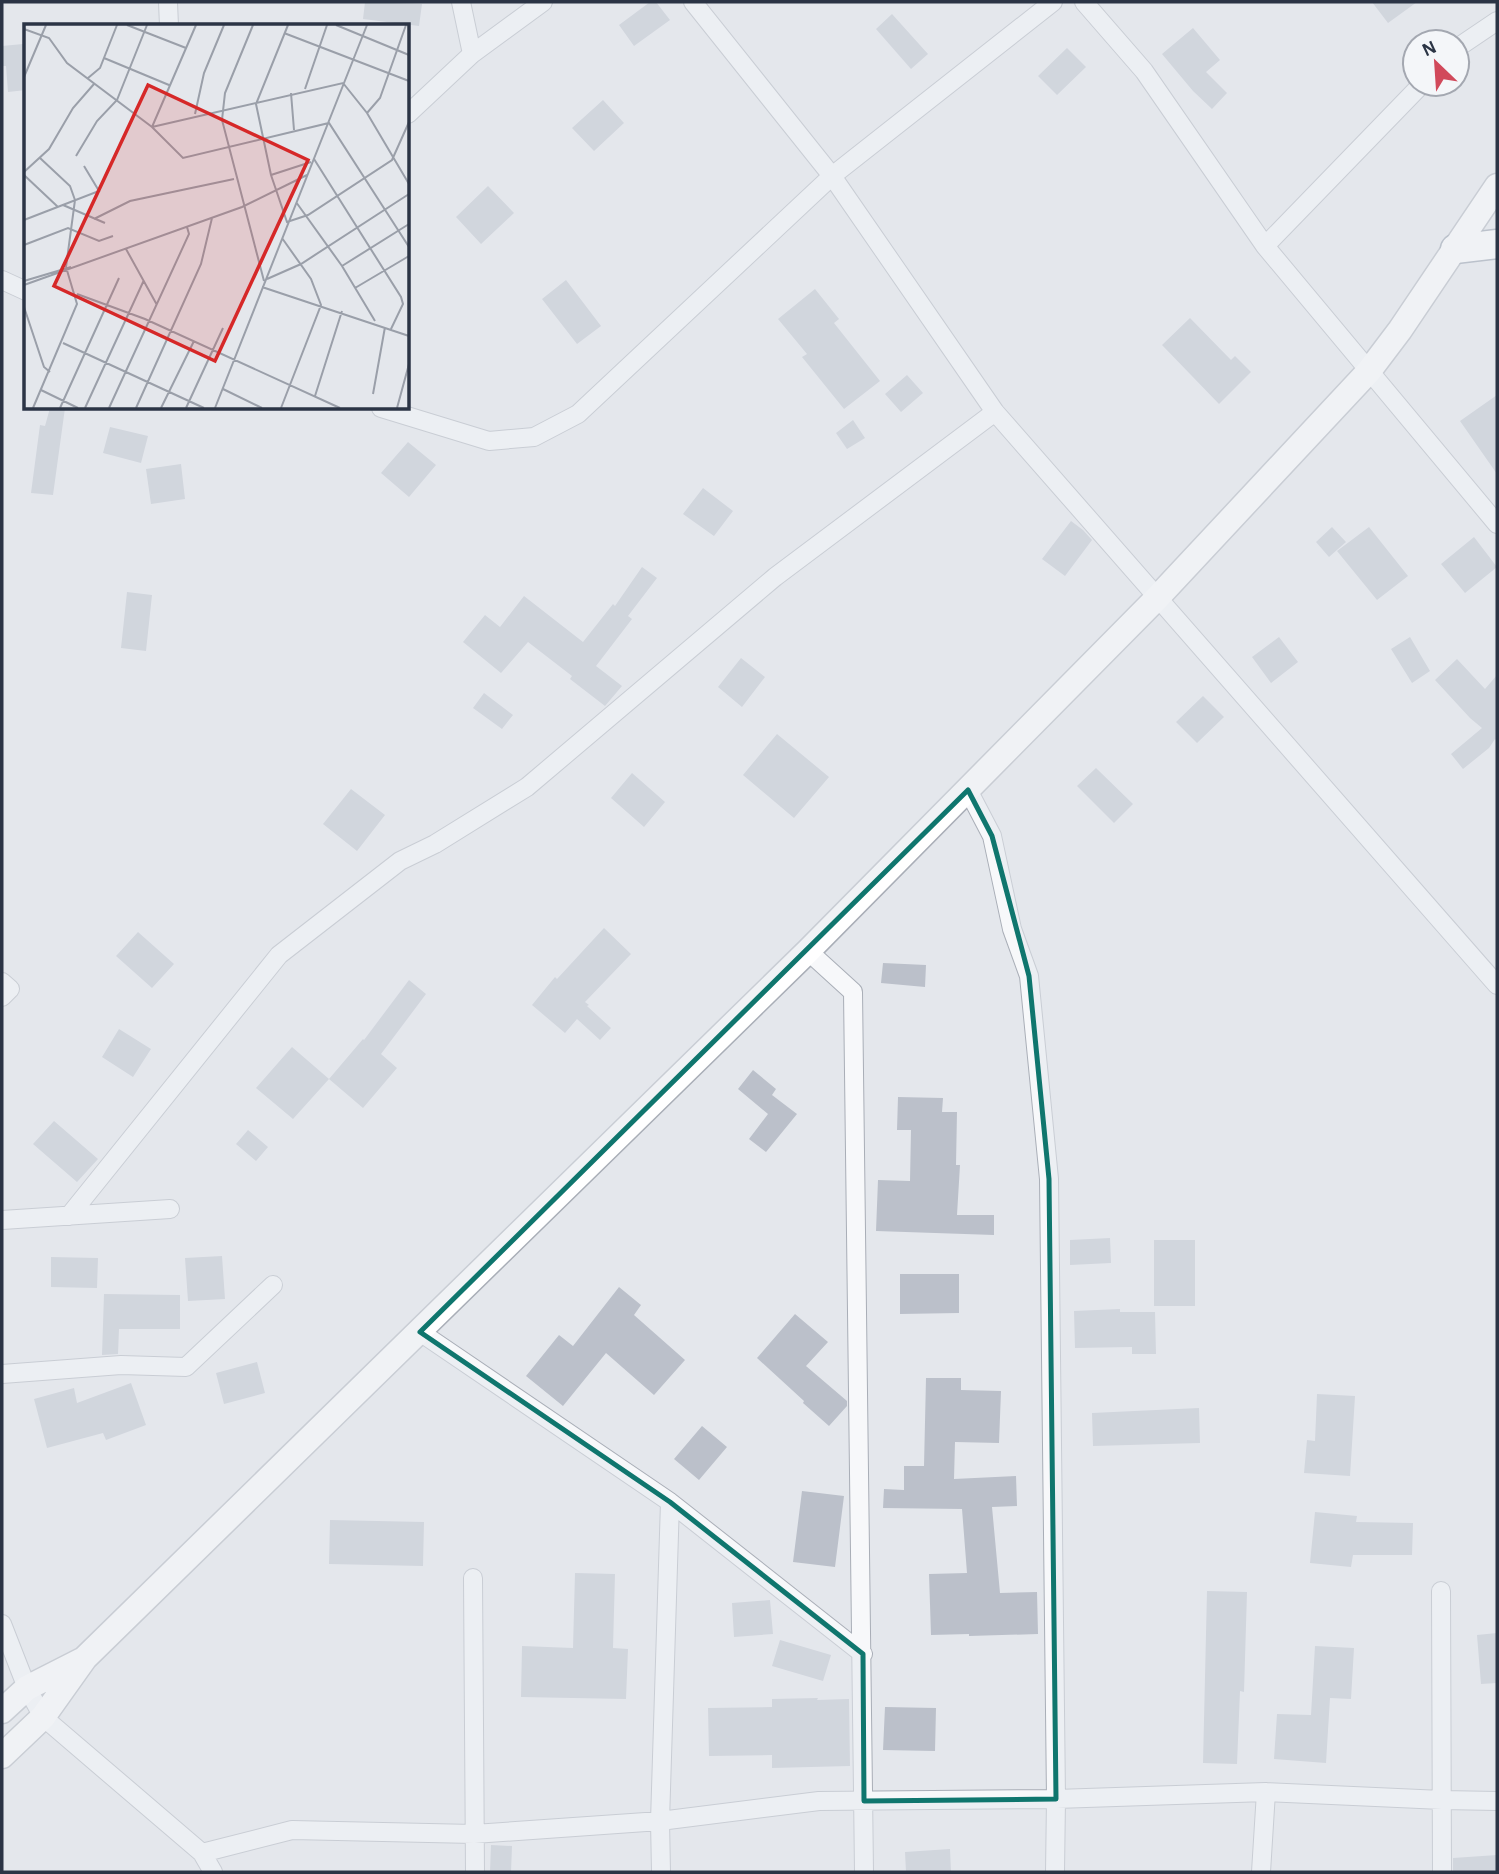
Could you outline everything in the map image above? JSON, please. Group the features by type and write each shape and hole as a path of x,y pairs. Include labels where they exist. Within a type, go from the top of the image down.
{"highway":[{"path":"1455,248 1497,244"}],"main road":[{"path":"2,1756 43,1717 85,1658 808,951 1158,597 1369,371 1400,330 1497,186"},
{"path":"2,1712 27,1688 85,1658"}],"street":[{"path":"168,2 169,24"},
{"path":"461,2 472,54"},
{"path":"410,112 472,54 544,2"},
{"path":"693,2 832,176 995,412 1497,985"},
{"path":"388,410 489,441 534,437 578,414 832,176 1052,2"},
{"path":"1084,2 1144,71 1265,246 1497,524"},
{"path":"1471,38 1497,20"},
{"path":"1265,246 1408,98"},
{"path":"2,280 24,290"},
{"path":"69,1216 279,956 400,861 435,844 527,787 775,577 995,412"},
{"path":"968,790 992,836 1012,929 1030,976 1049,1179 1055,1872"},
{"path":"808,951 853,992 864,1872"},
{"path":"2,982 10,989 2,997"},
{"path":"2,1220 170,1209"},
{"path":"2,1374 121,1365 186,1367 273,1285"},
{"path":"420,1332 670,1502 863,1654"},
{"path":"661,1872 660,1821 670,1502"},
{"path":"473,1578 475,1872"},
{"path":"1441,1591 1442,1872"},
{"path":"2,1624 27,1688 43,1717 202,1853 212,1872"},
{"path":"1261,1872 1266,1792"},
{"path":"202,1853 292,1830 474,1834 660,1821 819,1801 1056,1799 1266,1792 1497,1801"}],"highlighted area":[{"path":"968,790 992,836 1029,976 1049,1179 1056,1799 864,1801 863,1654 670,1502 420,1332"}],"building":[{"path":"365,2 422,4 419,26 363,19"},
{"path":"650,2 656,2 670,20 634,46 619,25"},
{"path":"1372,2 1417,2 1388,23"},
{"path":"892,14 928,54 911,69 876,29"},
{"path":"1193,28 1220,60 1206,72 1227,93 1212,109 1162,54"},
{"path":"23,44 24,90 8,92 6,66 2,66 2,46"},
{"path":"1067,48 1086,67 1057,95 1038,76"},
{"path":"603,100 624,123 594,151 572,128"},
{"path":"488,186 514,213 481,244 456,217"},
{"path":"566,280 601,326 577,344 542,299"},
{"path":"815,289 839,319 834,323 880,381 844,409 802,357 807,354 778,319"},
{"path":"1190,318 1231,360 1235,356 1251,372 1219,404 1162,345"},
{"path":"907,375 923,393 901,412 885,394"},
{"path":"1497,395 1497,474 1460,421"},
{"path":"49,410 65,410 53,495 31,493 40,425 45,426"},
{"path":"853,420 865,438 847,449 836,433"},
{"path":"110,427 148,436 141,463 103,453"},
{"path":"408,442 436,465 409,497 381,473"},
{"path":"181,464 185,499 151,504 146,469"},
{"path":"703,488 733,511 714,536 683,514"},
{"path":"1071,521 1092,540 1065,576 1042,559"},
{"path":"1332,527 1346,542 1329,557 1316,542"},
{"path":"1369,527 1408,576 1377,600 1337,551"},
{"path":"1474,537 1497,567 1465,593 1441,564"},
{"path":"642,567 657,578 628,616 632,619 596,666 622,686 605,706 528,642 501,673 463,642 485,615 500,627 524,596 583,642 613,604 615,606"},
{"path":"127,592 152,595 146,651 121,648"},
{"path":"1279,637 1298,662 1271,683 1252,657"},
{"path":"1410,637 1430,671 1412,683 1391,649"},
{"path":"741,658 765,677 742,707 718,687"},
{"path":"1457,659 1485,689 1497,675 1497,741 1495,739 1489,748 1463,769 1451,754 1482,728 1435,680"},
{"path":"484,693 513,715 502,729 473,708"},
{"path":"1203,696 1224,717 1197,743 1176,722"},
{"path":"777,734 829,777 794,818 743,775"},
{"path":"1096,768 1133,804 1114,823 1077,786"},
{"path":"632,773 665,802 644,827 611,798"},
{"path":"351,789 385,815 357,851 323,824"},
{"path":"604,928 631,954 585,1002 611,1028 600,1040 577,1019 565,1033 532,1005 555,977 557,979"},
{"path":"138,932 174,964 152,988 116,956"},
{"path":"883,963 926,965 925,987 881,983"},
{"path":"409,980 426,994 381,1054 397,1068 363,1108 329,1079 364,1040"},
{"path":"119,1029 151,1049 133,1077 102,1057"},
{"path":"292,1047 329,1079 293,1119 256,1088"},
{"path":"753,1070 776,1089 772,1095 797,1114 766,1152 749,1139 768,1114 738,1089"},
{"path":"898,1097 943,1098 942,1112 957,1112 956,1165 960,1165 957,1215 994,1215 994,1235 876,1231 878,1180 910,1181 911,1130 897,1130"},
{"path":"54,1121 98,1159 77,1182 33,1144"},
{"path":"248,1130 268,1147 256,1161 236,1144"},
{"path":"1110,1238 1111,1263 1070,1265 1070,1240"},
{"path":"1154,1240 1195,1240 1195,1306 1154,1306"},
{"path":"222,1256 225,1299 188,1301 185,1258"},
{"path":"51,1257 98,1258 97,1288 51,1287"},
{"path":"900,1274 959,1274 959,1313 900,1314"},
{"path":"619,1287 641,1305 634,1315 685,1360 654,1395 606,1353 563,1406 526,1376 559,1335 573,1346"},
{"path":"104,1294 180,1295 180,1329 119,1329 118,1354 102,1355"},
{"path":"1120,1309 1120,1312 1155,1312 1156,1354 1132,1354 1132,1347 1075,1348 1074,1311"},
{"path":"795,1314 828,1342 806,1366 847,1401 847,1406 829,1426 757,1358"},
{"path":"257,1362 265,1393 224,1404 216,1373"},
{"path":"926,1378 961,1378 961,1390 1001,1391 999,1443 955,1442 954,1479 1016,1476 1017,1506 992,1507 1000,1593 1037,1592 1038,1634 931,1635 929,1574 967,1573 962,1509 883,1508 884,1489 904,1490 904,1466 924,1466"},
{"path":"131,1383 146,1425 106,1440 103,1433 47,1448 34,1399 74,1388 77,1403"},
{"path":"1317,1394 1355,1396 1350,1476 1304,1473 1307,1440 1315,1441"},
{"path":"1199,1408 1200,1443 1093,1446 1092,1413"},
{"path":"702,1426 727,1447 699,1480 674,1459"},
{"path":"802,1491 844,1496 835,1567 793,1562"},
{"path":"1315,1512 1357,1516 1356,1522 1413,1523 1412,1555 1353,1555 1351,1567 1310,1563"},
{"path":"330,1520 424,1522 423,1566 329,1564"},
{"path":"575,1573 615,1574 613,1648 628,1649 626,1699 521,1697 522,1646 573,1648"},
{"path":"1207,1591 1247,1592 1244,1692 1240,1691 1237,1764 1203,1763"},
{"path":"770,1600 773,1634 734,1637 732,1603"},
{"path":"1497,1633 1497,1683 1481,1684 1477,1635"},
{"path":"780,1640 831,1655 823,1681 772,1666"},
{"path":"1315,1646 1354,1648 1351,1699 1330,1698 1326,1763 1274,1759 1277,1714 1311,1715"},
{"path":"818,1698 817,1700 849,1699 850,1766 772,1768 772,1755 709,1756 708,1708 772,1707 772,1699"},
{"path":"885,1707 936,1708 935,1751 883,1750"},
{"path":"491,1845 512,1846 511,1872 490,1872"},
{"path":"950,1849 951,1872 906,1872 905,1852"},
{"path":"1497,1855 1497,1872 1453,1872 1453,1858"}]}
